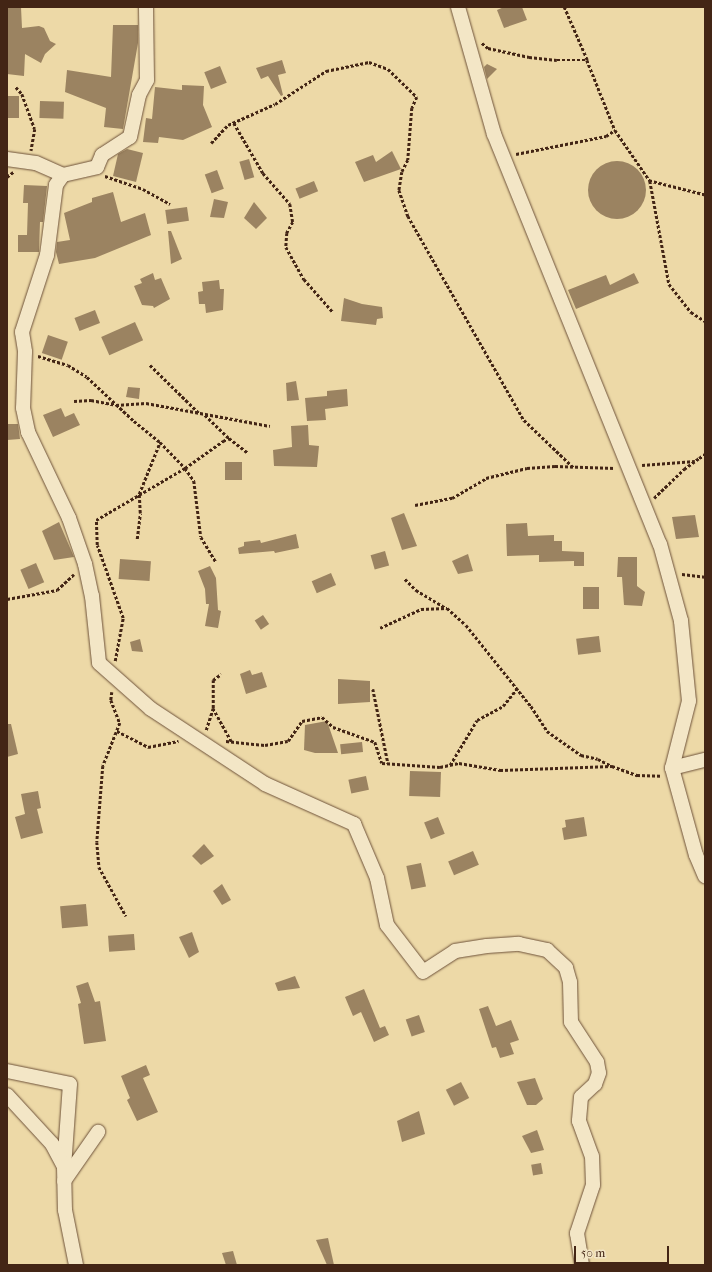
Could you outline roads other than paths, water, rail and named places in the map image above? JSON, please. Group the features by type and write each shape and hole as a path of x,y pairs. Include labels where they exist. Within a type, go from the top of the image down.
{"street":[{"path":"7,159 36,163 63,175 96,167 102,155 130,136 139,95 147,80 146,7"},
{"path":"458,7 498,145 660,544 681,621 689,701 672,768 696,855 705,876"},
{"path":"63,175 56,185 47,255 22,332 25,352 23,408 28,432 68,518 85,564 92,596 99,663 151,709 265,784 354,824 377,878 387,925 423,972 455,951 519,944 547,950 566,968 570,982 571,1022 597,1062 599,1073 595,1084 581,1097 579,1120 592,1156 593,1185 577,1234 582,1265"},
{"path":"672,768 705,760"},
{"path":"7,1071 70,1084 64,1174 65,1210 76,1265"},
{"path":"7,1095 52,1144 64,1174"},
{"path":"64,1174 98,1132"}]}
